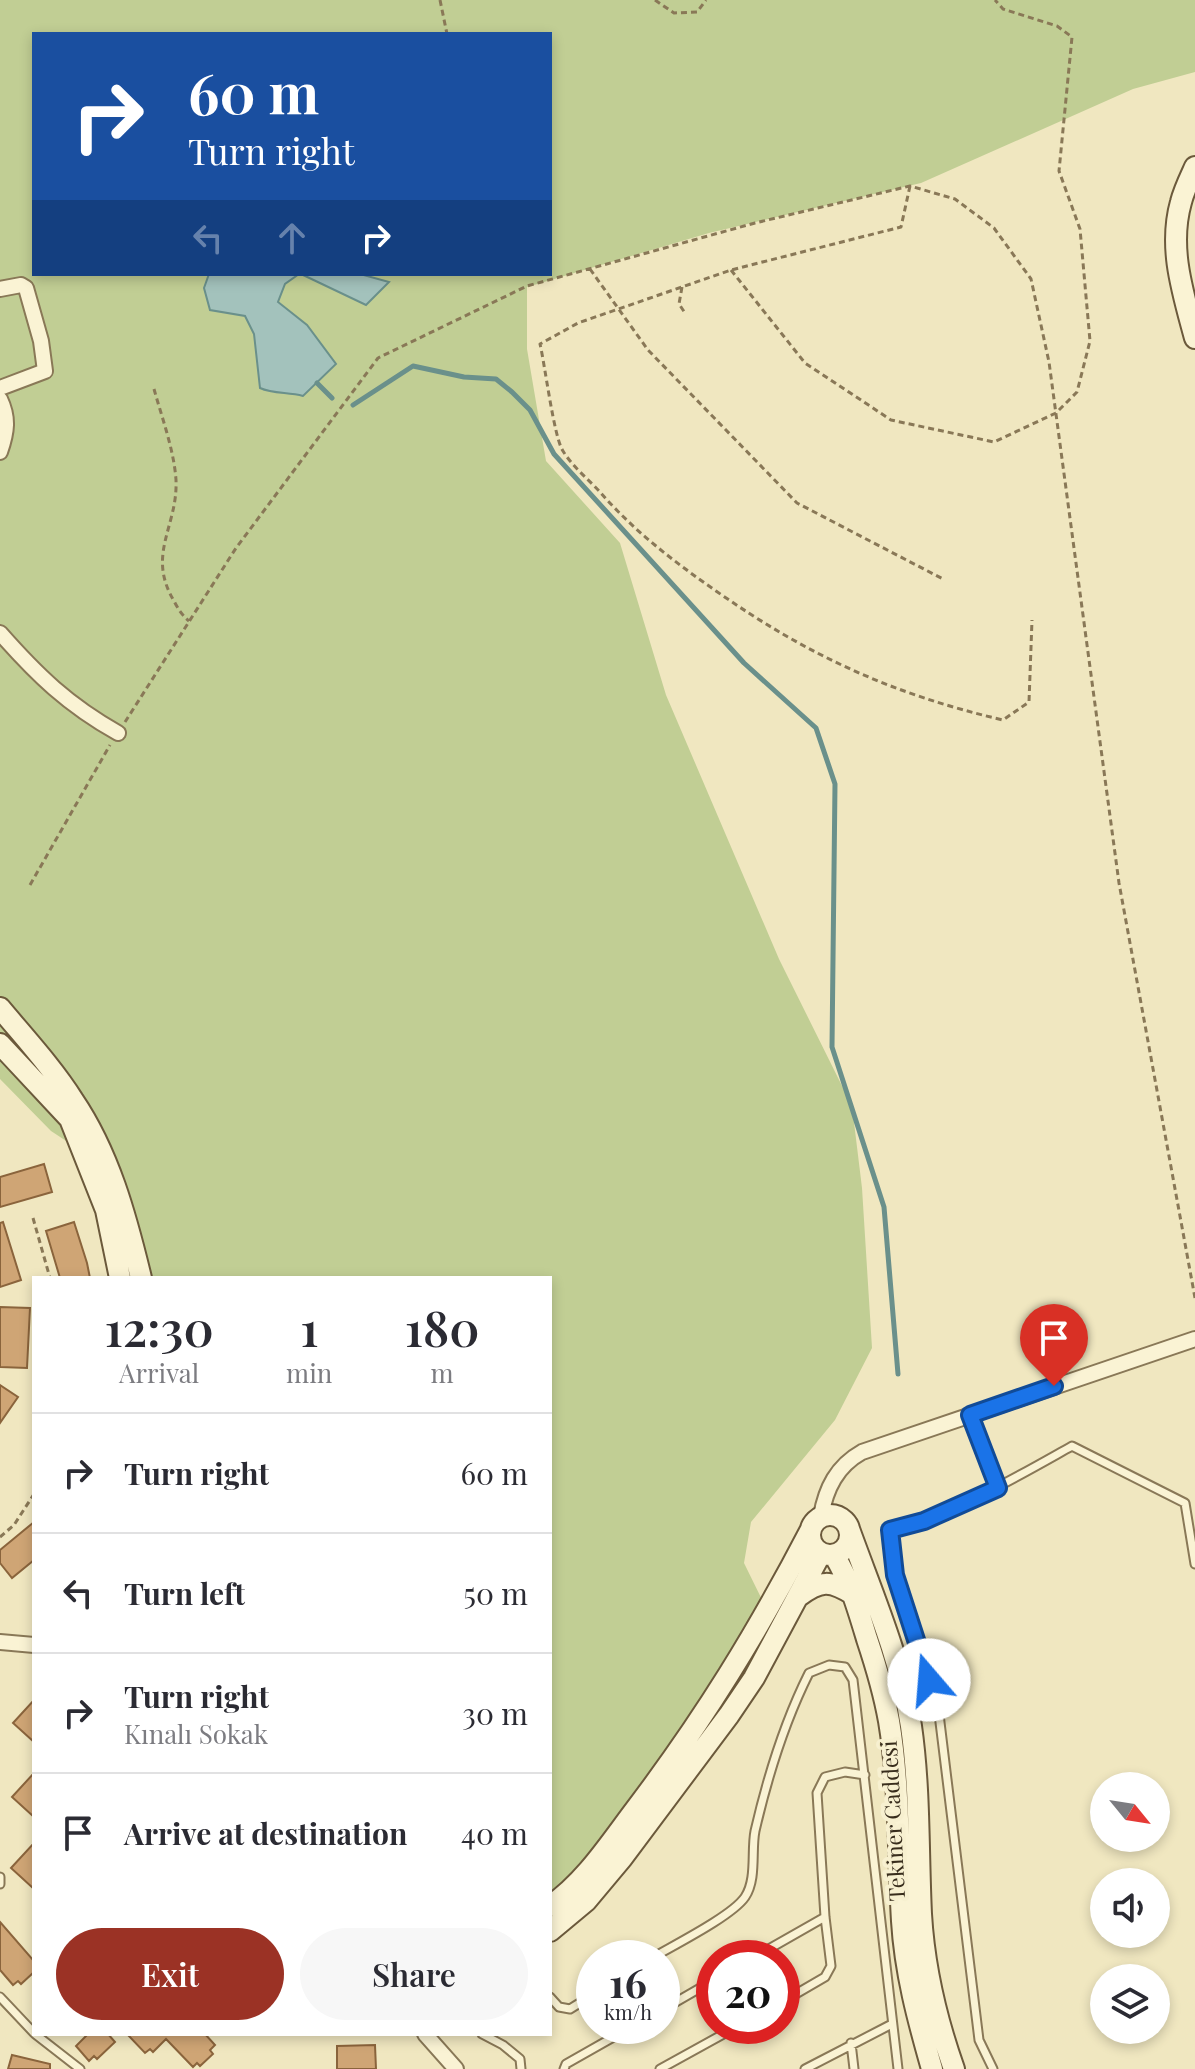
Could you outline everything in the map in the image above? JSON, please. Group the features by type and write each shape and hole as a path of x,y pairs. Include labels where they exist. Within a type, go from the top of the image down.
{"street":[{"path":"1195,167 1181,202 1176,241 1177,272 1195,338"},
{"path":"1176,241 1195,192"},
{"path":"0,289 21,285 26,288 41,341 45,371 0,388"},
{"path":"0,399 7,413 7,434 0,452"},
{"path":"0,633 55,691 83,713 118,733"},
{"path":"0,1008 73,1099 93,1133 118,1193 140,1276"},
{"path":"0,1044 70,1119 106,1210 120,1276"},
{"path":"552,1904 591,1866 689,1737 742,1657 816,1524 835,1476 851,1459 862,1452 1195,1339"},
{"path":"552,1929 586,1901 685,1776 754,1678 799,1596 827,1554 845,1548 849,1542 849,1529 841,1518 828,1515 816,1524"},
{"name":"Tekiner Caddesi","path":"816,1524 811,1544 827,1554 854,1595 889,1719 897,1788 907,1970 932,2069"},
{"name":"Tekiner Caddesi","path":"849,1529 896,1666 910,1723 919,1823 921,1916 933,1989 954,2069"},
{"path":"799,1596 824,1582 854,1595"},
{"path":"0,1642 32,1645"},
{"path":"427,2036 456,2069"}],"lane":[{"path":"970,1415 998,1488"},
{"path":"993,2069 979,2040 938,1706 895,1575 890,1530 924,1521 998,1488 1072,1446 1185,1503 1195,1564"},
{"path":"680,1941 731,1910 746,1896 755,1833 792,1705 809,1673 829,1665 845,1667 853,1680 898,2069"},
{"path":"800,1992 825,1977 831,1966 817,1793 825,1777 845,1772 865,1775"},
{"path":"0,1877 0,1884"},
{"path":"785,1940 825,1917"},
{"path":"0,1997 32,2030"},
{"path":"552,1999 559,2007 570,2009 576,2005"},
{"path":"805,2069 892,2024"},
{"path":"39,2036 80,2069"},
{"path":"486,2036 520,2059 521,2069"},
{"path":"851,2043 854,2069"},
{"path":"564,2069 566,2064 601,2044"},
{"path":"660,2069 705,2044"}],"path":[{"path":"440,0 447,32"},
{"path":"655,0 674,13 697,12 706,0"},
{"path":"731,270 805,363 891,420 994,442 1056,413 1077,392 1090,341 1080,229 1059,171 1072,37 1057,26 1003,9 995,0"},
{"path":"910,186 901,227 731,270 578,323 540,344 561,450 622,517 664,554 749,614 819,655 859,674 948,707 1003,720 1029,702 1032,620"},
{"path":"30,885 118,733 236,548 378,358 527,286 755,223 910,186 955,199 994,228 1031,279 1049,362 1119,883 1195,1298"},
{"path":"590,269 648,350 797,503 943,579"},
{"path":"540,276 542,282"},
{"path":"682,287 679,304 685,313"},
{"path":"154,389 176,485 162,560 164,584 179,611 189,621"},
{"path":"33,1218 49,1276"},
{"path":"0,1537 14,1525 32,1497"}],"green space":[{"path":"0,0 1195,0 1195,72 1133,89 921,183 709,233 527,287 527,349 546,461 620,543 666,695 779,959 852,1106 862,1188 872,1348 835,1420 751,1522 744,1563 773,1622 660,1793 552,1911 552,1276 130,1276 86,1154 51,1131 0,1079"}],"water":[{"path":"208,276 296,276 285,284 278,302 307,325 336,364 303,396 260,388 254,334 245,316 210,310 204,288"},
{"path":"305,276 367,276 389,282 366,305"}],"building":[{"path":"44,1164 52,1192 0,1207 0,1177"},
{"path":"3,1222 21,1280 0,1287 0,1223"},
{"path":"74,1222 90,1276 59,1276 46,1231"},
{"path":"0,1307 30,1308 27,1368 0,1367"},
{"path":"0,1385 18,1397 0,1423"},
{"path":"32,1524 32,1562 12,1578 0,1563 0,1550"},
{"path":"32,1702 32,1740 13,1723"},
{"path":"32,1775 32,1815 12,1797"},
{"path":"32,1845 32,1887 11,1868"},
{"path":"0,1922 32,1959 32,1974 21,1984 18,1981 13,1985 0,1970"},
{"path":"86,2036 110,2036 115,2042 97,2059 94,2056 89,2061 76,2046"},
{"path":"129,2036 207,2036 215,2045 210,2050 213,2054 200,2066 197,2063 193,2067 166,2039 153,2052 150,2049 145,2053"},
{"path":"375,2045 376,2069 337,2069 337,2046"},
{"path":"12,2055 50,2064 50,2069 8,2069"}],"waterway":[{"path":"353,405 413,366 464,377 496,379 530,410 554,454 744,663 816,728 835,784 832,1047 884,1207 898,1374"},
{"path":"317,383 332,398"}],"route":[{"path":"929,1680 895,1575 890,1530 924,1521 998,1488 970,1415 1054,1386"}]}
